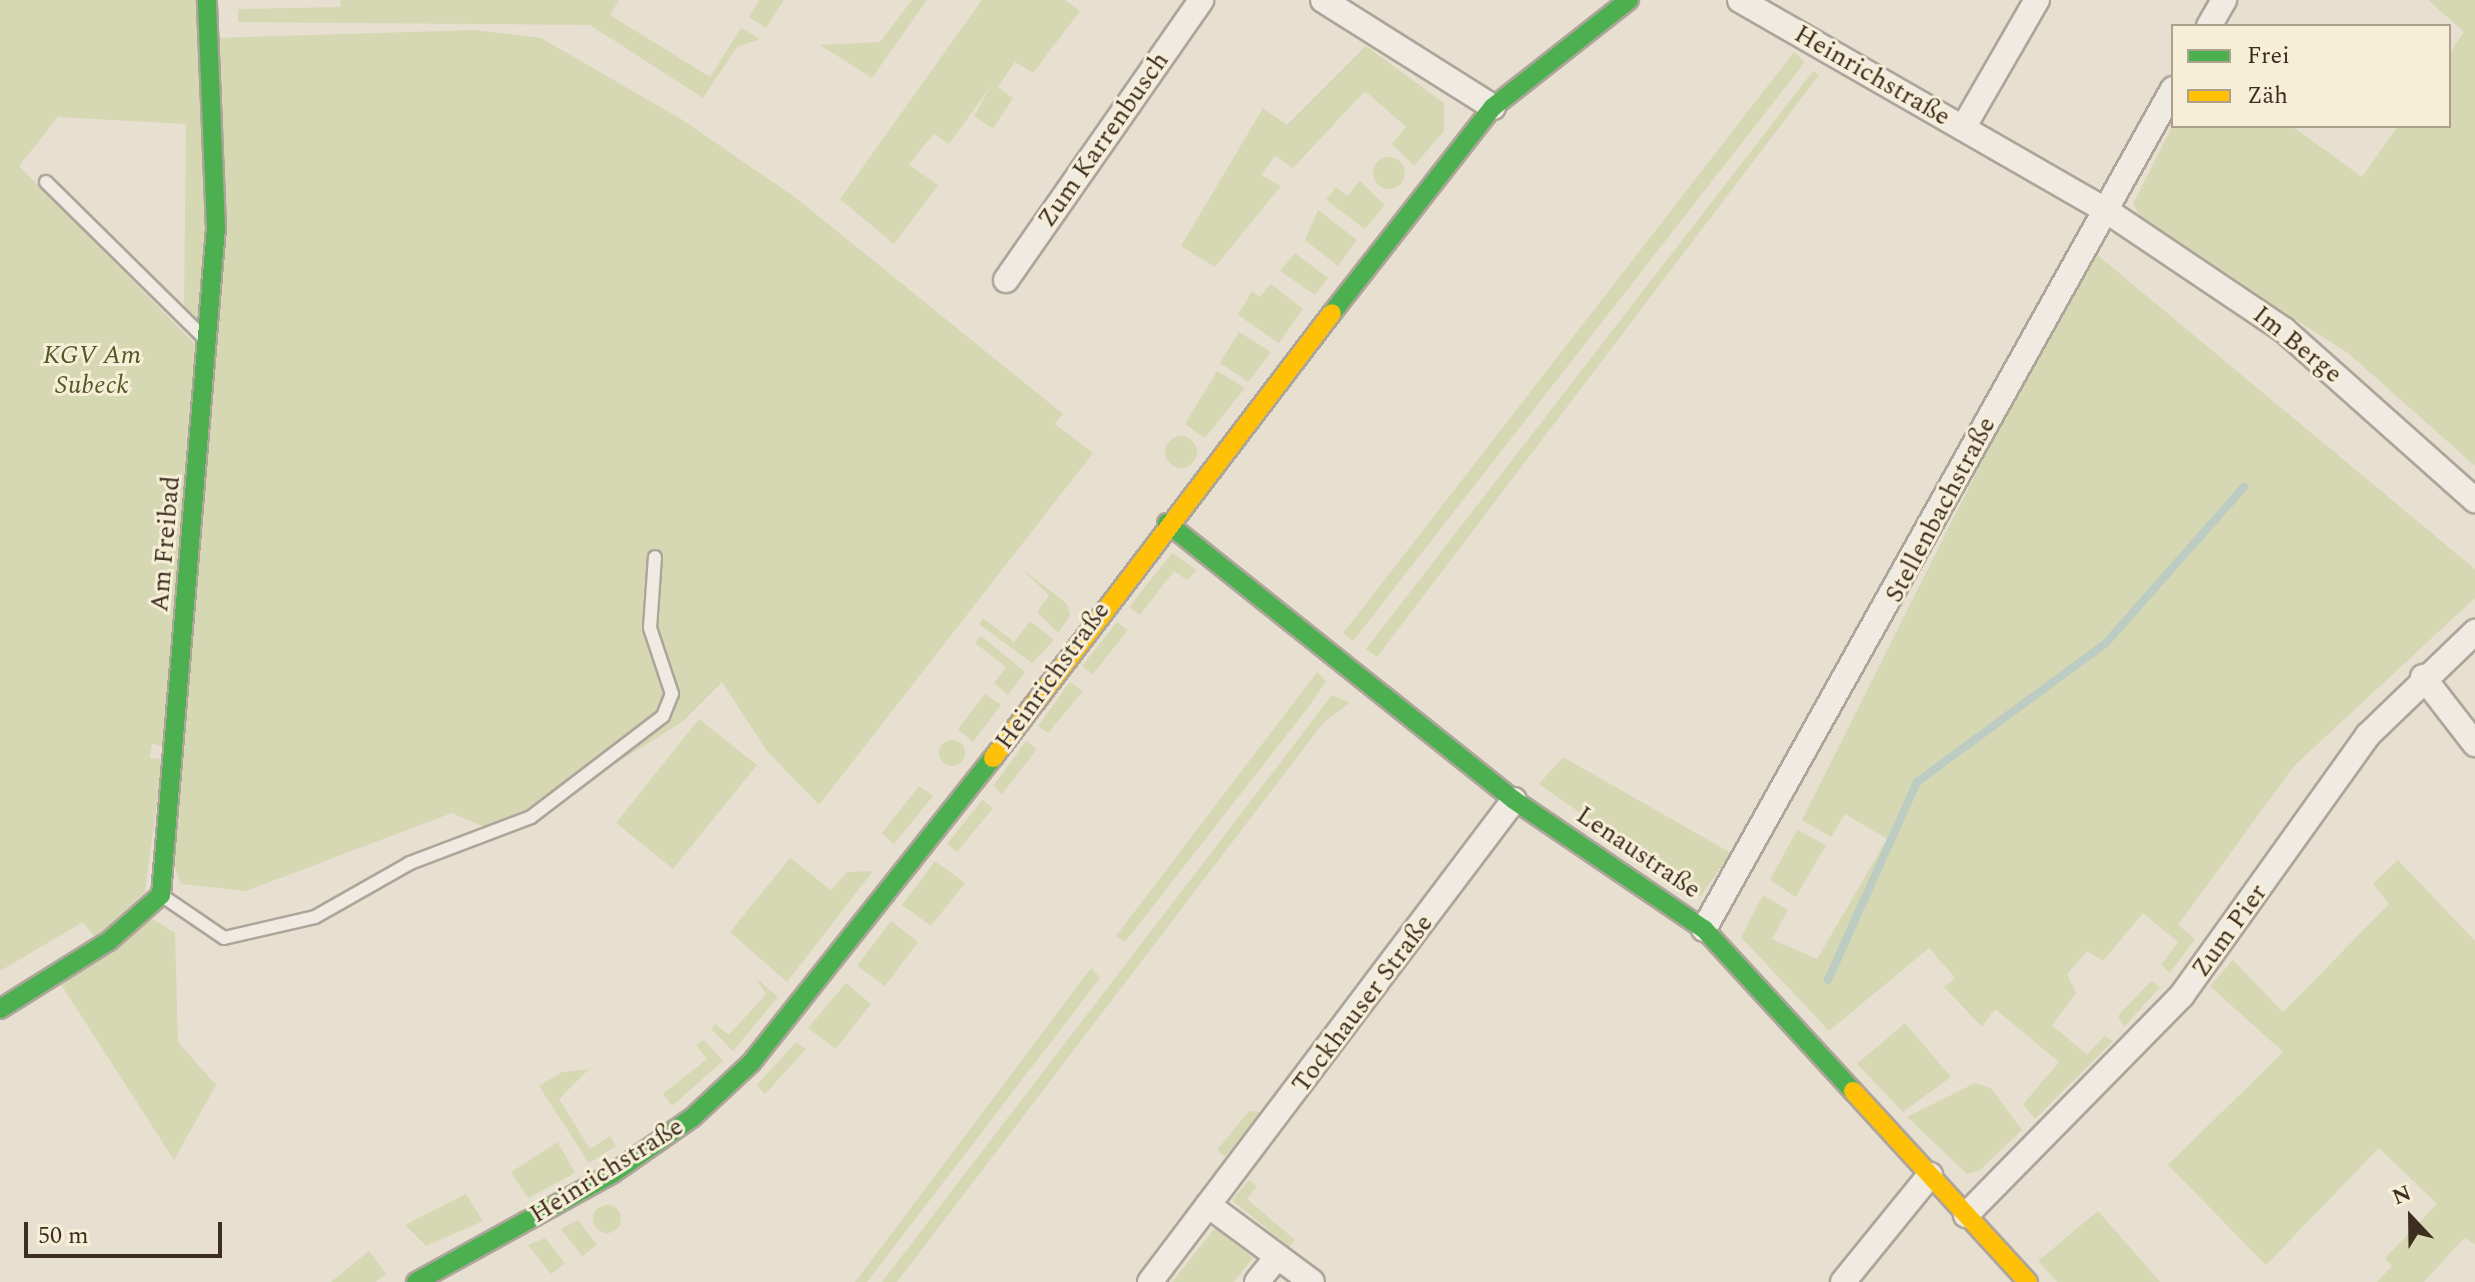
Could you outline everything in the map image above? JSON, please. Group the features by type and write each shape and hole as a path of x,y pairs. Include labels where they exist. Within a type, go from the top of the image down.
{"street":[{"name":"Am Freibad","path":"161,895 216,228 207,0"},
{"name":"Zum Karrenbusch","path":"1006,280 1201,0"},
{"path":"1323,0 1493,107"},
{"name":"Heinrichstraße","path":"416,1282 612,1174 693,1117 751,1063 927,847 1167,523 1493,107 1629,0"},
{"name":"Heinrichstraße","path":"1740,0 2104,209"},
{"name":"Heinrichstraße","path":"1963,128 2037,0"},
{"path":"2210,24 2224,0"},
{"name":"Stellenbachstraße","path":"1704,929 1892,602 2104,209 2171,92"},
{"name":"Im Berge","path":"2104,209 2284,330 2475,500"},
{"name":"Lenaustraße","path":"1167,523 1514,800 1704,929 2028,1282"},
{"name":"Zum Pier","path":"1966,1215 2073,1113 2198,976 2368,735 2423,677 2475,632"},
{"path":"2423,677 2475,744"},
{"name":"Tockhauser Straße","path":"1150,1282 1514,800"},
{"path":"0,1009 109,941 161,895"},
{"path":"1843,1282 1930,1175"},
{"path":"1208,1205 1312,1282"},
{"path":"1257,1282 1277,1257"}],"lane":[{"path":"46,182 207,341"},
{"path":"161,895 224,938 315,917 410,863 531,817 663,716 672,694 650,628 655,557"}],"green space":[{"name":"KGV Am Subeck","path":"0,0 196,0 207,244 198,322 184,310 186,124 58,117 19,166 199,348 165,747 152,744 150,758 163,759 145,892 95,938 83,922 0,971"},
{"path":"341,0 619,0 610,15 710,77 741,28 760,39 737,47 703,98 590,25 238,22 238,9 340,7"},
{"path":"759,0 784,0 766,28 749,17"},
{"path":"912,0 927,0 872,78 820,45 880,42"},
{"path":"982,0 1065,0 1080,11 1033,73 1015,62 998,87 1013,98 993,129 974,116 991,86 949,144 934,134 921,149 909,165 938,185 894,244 840,199"},
{"path":"2428,0 2475,0 2475,466 2348,353 2145,224 2133,204 2171,128 2295,128 2362,177 2397,128 2451,128 2451,51 2464,32"},
{"path":"475,30 541,38 681,119 796,198 1063,414 1055,424 1093,453 819,805 767,751 722,682 682,722 531,817 489,829 452,813 246,891 181,884 173,864 216,38"},
{"path":"1366,46 1444,103 1444,131 1414,166 1392,144 1406,127 1365,91 1293,168 1275,156 1261,175 1281,186 1215,267 1181,246 1263,108 1287,125"},
{"path":"1794,52 1805,62 1353,641 1343,633"},
{"path":"1813,71 1819,75 1377,657 1366,649"},
{"path":"1389,157 1400,162 1405,173 1400,184 1389,189 1378,184 1373,173 1378,162"},
{"path":"1360,181 1385,205 1365,229 1326,200 1336,187 1347,196"},
{"path":"1318,210 1357,240 1338,266 1305,240"},
{"path":"2089,248 2475,569 2475,598 2294,766 2178,925 2195,939 2170,973 2161,965 2178,942 2143,913 2103,961 2087,951 2067,974 2076,993 2052,1025 2087,1055 2104,1036 2113,1041 2035,1119 2023,1104 2059,1062 1995,1009 1982,1027 1944,987 1955,978 1929,948 1829,1031 1741,937 1763,895 1788,910 1772,939 1817,959 1887,839 1845,814 1831,837 1802,820"},
{"path":"1295,253 1328,278 1315,295 1280,271"},
{"path":"1271,284 1303,309 1279,343 1238,315 1252,291 1260,297"},
{"path":"1239,332 1271,352 1248,382 1220,363"},
{"path":"1217,371 1245,388 1205,438 1185,424"},
{"path":"1181,436 1192,441 1197,452 1192,463 1181,468 1170,463 1165,452 1170,441"},
{"path":"1172,553 1197,570 1187,580 1174,571 1140,615 1129,607"},
{"path":"1021,568 1067,604 1070,616 1058,633 1037,612 1049,595"},
{"path":"983,618 1014,642 1030,621 1054,640 1032,663 979,624"},
{"path":"1117,622 1128,630 1093,674 1082,666"},
{"path":"981,636 1025,672 1008,695 994,683 1006,667 975,643"},
{"path":"1317,672 1326,681 1310,705 1125,942 1116,936"},
{"path":"1070,682 1083,691 1048,733 1038,726"},
{"path":"985,694 1001,705 973,742 958,729"},
{"path":"1332,695 1350,703 1323,723 897,1282 882,1282"},
{"path":"699,719 757,765 673,869 616,823"},
{"path":"952,740 961,744 965,753 961,762 952,766 943,762 939,753 943,744"},
{"path":"1026,741 1037,749 1002,794 993,786"},
{"path":"1563,757 1731,853 1700,897 1539,784"},
{"path":"919,786 933,796 894,844 882,833"},
{"path":"982,800 993,808 957,852 947,844"},
{"path":"1797,830 1826,845 1796,897 1770,880"},
{"path":"790,858 831,890 847,872 873,871 787,982 730,932"},
{"path":"2398,860 2475,941 2475,1245 2465,1237 2424,1282 2377,1282 2392,1266 2385,1258 2437,1204 2379,1148 2266,1265 2168,1165 2283,1052 2210,986 2233,960 2283,1012 2389,904 2373,884"},
{"path":"935,861 965,883 931,926 902,905"},
{"path":"153,919 175,933 178,1042 216,1085 174,1160 60,983"},
{"path":"891,921 918,942 885,986 857,966"},
{"path":"1091,968 1100,978 867,1282 855,1282"},
{"path":"755,977 778,997 733,1051 711,1029 715,1024 729,1035 766,994"},
{"path":"2151,981 2160,987 2124,1027 2118,1016"},
{"path":"846,983 871,1004 836,1049 808,1028"},
{"path":"1905,1023 1951,1077 1903,1112 1857,1064"},
{"path":"704,1040 723,1061 672,1106 663,1094 707,1059 696,1045"},
{"path":"796,1042 806,1049 765,1094 757,1085"},
{"path":"589,1069 559,1099 590,1149 610,1136 616,1146 589,1163 539,1086 562,1072"},
{"path":"1975,1083 1991,1088 2022,1130 1980,1170 1967,1174 1907,1117"},
{"path":"1249,1111 1260,1112 1225,1157 1217,1150"},
{"path":"558,1142 575,1173 528,1198 511,1172"},
{"path":"1249,1180 1257,1186 1247,1199 1295,1240 1289,1247 1232,1200"},
{"path":"466,1194 483,1221 426,1246 405,1225"},
{"path":"607,1205 617,1209 621,1219 617,1229 607,1233 597,1229 593,1219 597,1209"},
{"path":"2098,1211 2160,1282 2057,1282 2038,1261"},
{"path":"578,1220 597,1245 582,1256 561,1229"},
{"path":"1215,1228 1253,1258 1234,1282 1172,1282"},
{"path":"545,1238 565,1263 551,1274 528,1245"},
{"path":"369,1251 386,1274 376,1282 331,1282"}],"waterway":[{"path":"1828,980 1917,782 2105,644 2244,487"}],"traffic: fast":[{"path":"0,1009 109,941 161,895 216,228 207,0"},
{"path":"1332,313 1493,107 1629,0"},
{"path":"1167,523 1514,800 1704,929 1853,1091"},
{"path":"416,1282 612,1174 693,1117 751,1063 993,758"}],"traffic: slow":[{"path":"993,758 1332,313"},
{"path":"1853,1091 2028,1282"}]}
